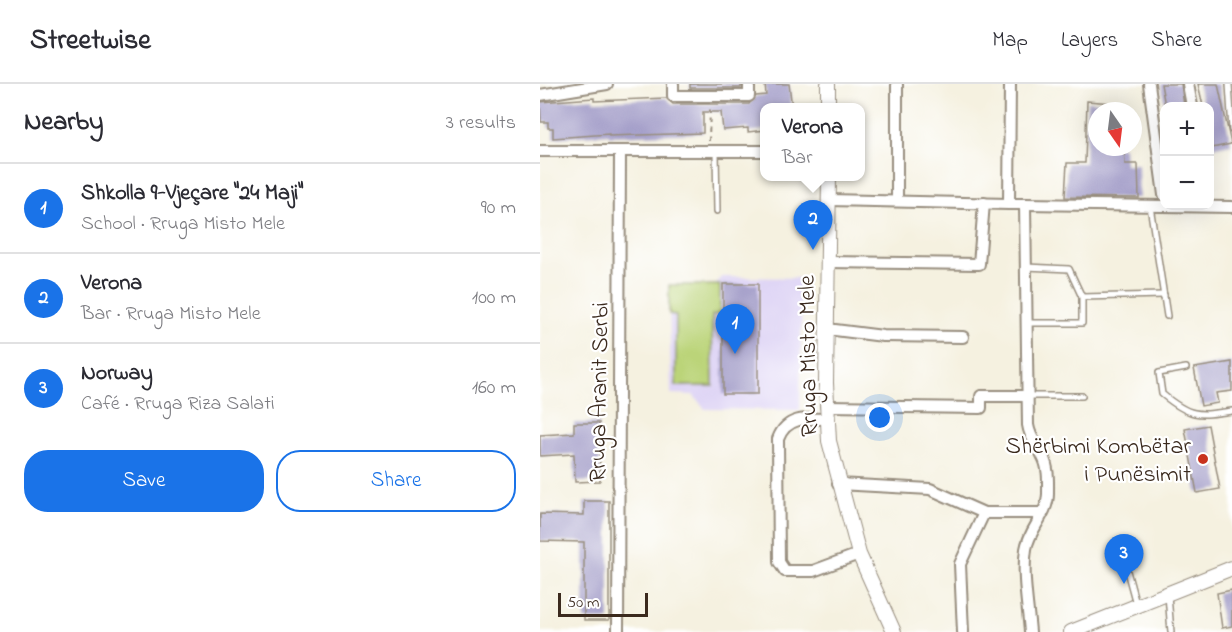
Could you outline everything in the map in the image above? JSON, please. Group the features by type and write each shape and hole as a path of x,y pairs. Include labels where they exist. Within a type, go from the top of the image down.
{"street":[{"path":"540,95 607,84"},
{"path":"673,84 674,96 749,96 749,84"},
{"path":"828,84 828,103"},
{"path":"897,84 897,201"},
{"path":"1009,204 1010,84"},
{"path":"1149,84 1160,165"},
{"path":"1188,84 1191,102"},
{"path":"540,151 760,151"},
{"name":"Rruga Aranit Serbi","path":"618,632 620,152"},
{"name":"Rruga Misto Mele","path":"829,181 826,412 838,484 859,554 894,632"},
{"path":"829,200 1150,206 1160,203"},
{"path":"828,262 979,264 984,203"},
{"path":"1025,204 1030,437 1043,455 1047,467 1048,497 1033,525 1025,550 1030,632"},
{"path":"1214,206 1232,207"},
{"path":"827,328 883,336 963,337"},
{"path":"859,554 806,572 785,571 779,562 778,439 782,429 789,423 826,412 981,408 981,396 1028,396"},
{"path":"838,484 930,489 984,513 1041,513"},
{"path":"963,632 960,564 984,513"},
{"path":"1071,632 1232,568"}],"lane":[{"path":"1229,84 1232,130"},
{"path":"713,152 717,211"},
{"path":"1150,206 1167,316"},
{"path":"1026,267 1069,269 1082,297 1082,323 1027,323"},
{"path":"1082,297 1164,295"},
{"path":"1186,368 1159,373 1162,394 1183,411 1193,415 1232,411"},
{"path":"1028,396 1082,396"},
{"path":"1125,545 1126,571 1137,606"},
{"path":"1167,594 1172,632"}],"path":[{"path":"710,96 713,152"}],"shaded area":[{"path":"722,277 802,278 800,410 705,409 693,395 671,394 669,285 715,285"}],"green space":[{"path":"669,285 720,285 720,314 712,315 713,386 676,386 676,315 669,314"}],"building":[{"path":"690,84 741,84 741,88 690,88"},
{"path":"765,84 789,84 791,103 760,103 760,131 748,132 748,128 723,130 721,112 703,112 703,133 609,136 609,134 553,138 553,128 548,128 548,122 541,122 540,102 594,98 594,101 666,98 673,104 749,104 756,96 766,95"},
{"path":"1161,84 1181,84 1183,102 1164,102"},
{"path":"1198,84 1218,84 1231,144 1214,148 1214,102 1202,102"},
{"path":"1087,101 1100,102 1088,102 1088,156 1125,156 1125,164 1138,164 1139,198 1065,197 1067,163 1085,163"},
{"path":"723,284 758,284 758,394 723,394"},
{"path":"1232,362 1232,391 1216,393 1218,403 1201,406 1194,368"},
{"path":"574,423 599,423 600,481 575,482 574,454 540,456 540,435 574,433"},
{"name":"Shërbimi Kombëtar i Punësimit","path":"1208,425 1220,489 1197,493 1185,429"},
{"path":"584,501 609,501 609,620 584,620 584,542 540,541 540,514 584,515"},
{"path":"1232,590 1232,626 1222,628 1217,593"}],"place":[{"name":"Verona","path":"813,250"},
{"name":"Shkolla 9-Vjeçare \"24 Maji\"","path":"735,354"},
{"name":"Shërbimi Kombëtar i Punësimit","path":"1203,459"},
{"name":"Norway","path":"1124,584"}]}
